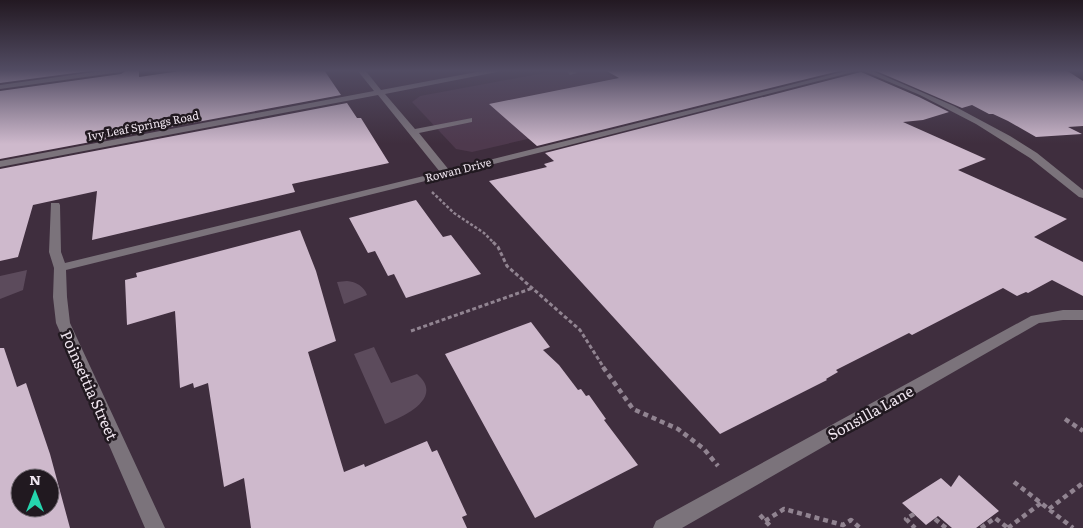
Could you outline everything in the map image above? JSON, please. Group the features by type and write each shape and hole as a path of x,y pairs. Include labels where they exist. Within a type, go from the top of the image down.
{"street":[{"name":"Ivy Leaf Springs Road","path":"0,164 366,95"},
{"path":"382,95 446,172"},
{"name":"Rowan Drive","path":"60,268 446,172 610,134 762,95"},
{"path":"924,95 981,122 1039,161 1083,195"},
{"path":"413,132 469,120"},
{"name":"Poinsettia Street","path":"55,205 55,252 60,268 60,297 63,323 155,528"},
{"name":"Sonsilla Lane","path":"663,528 1036,319 1063,315 1083,315"}],"path":[{"path":"430,190 454,213 484,232 498,247 508,266 580,330 618,390 633,409 678,429 704,448 718,466"},
{"path":"411,331 534,288"},
{"path":"1064,419 1083,431"},
{"path":"1014,482 1073,528"},
{"path":"1049,509 1083,483"},
{"path":"981,528 995,518 1008,528 1041,503"},
{"path":"765,520 784,509 843,525 851,520 860,528"},
{"path":"914,514 906,519 915,528"},
{"path":"760,515 772,528"},
{"path":"936,518 946,528"}],"shaded area":[{"path":"644,95 665,107 472,152 456,149 412,102 420,96"},
{"path":"27,270 23,290 0,299 0,276"},
{"path":"347,281 359,285 367,295 344,304 337,282"},
{"path":"374,347 391,383 417,374 424,383 426,391 424,399 418,405 402,417 385,424 354,354"}],"building":[{"path":"0,95 341,95 0,159"},
{"path":"536,95 744,95 537,146 489,104"},
{"path":"773,95 914,95 949,112 923,120 903,122 986,159 958,170 1067,219 1034,237 1083,262 1083,296 1052,280 1028,293 1017,296 1003,288 912,335 909,333 836,370 838,372 827,380 720,434 489,181 547,167 544,164 554,161 545,153"},
{"path":"931,95 1083,95 1083,126 1068,127 1082,134 1036,137 1008,121 972,105 962,108"},
{"path":"347,103 357,118 361,118 389,163 292,184 295,192 92,240 97,191 33,205 18,257 0,261 0,169"},
{"path":"416,200 443,237 451,235 481,274 406,298 394,274 388,276 375,251 368,253 349,218"},
{"path":"300,230 316,271 336,341 308,352 344,472 364,464 365,467 427,441 432,452 437,450 467,515 462,517 467,528 251,528 244,478 224,487 208,383 194,388 193,383 180,388 175,311 127,325 125,280 137,277 136,273"},
{"path":"531,322 550,347 543,350 559,365 578,390 581,389 586,396 589,395 606,419 604,420 638,465 535,518 445,354"},
{"path":"0,348 4,348 17,387 26,383 54,468 10,468 10,518 60,518 60,491 70,528 0,528"},
{"path":"959,475 999,511 976,528 952,528 938,516 926,525 902,503 941,478 951,487"}]}
